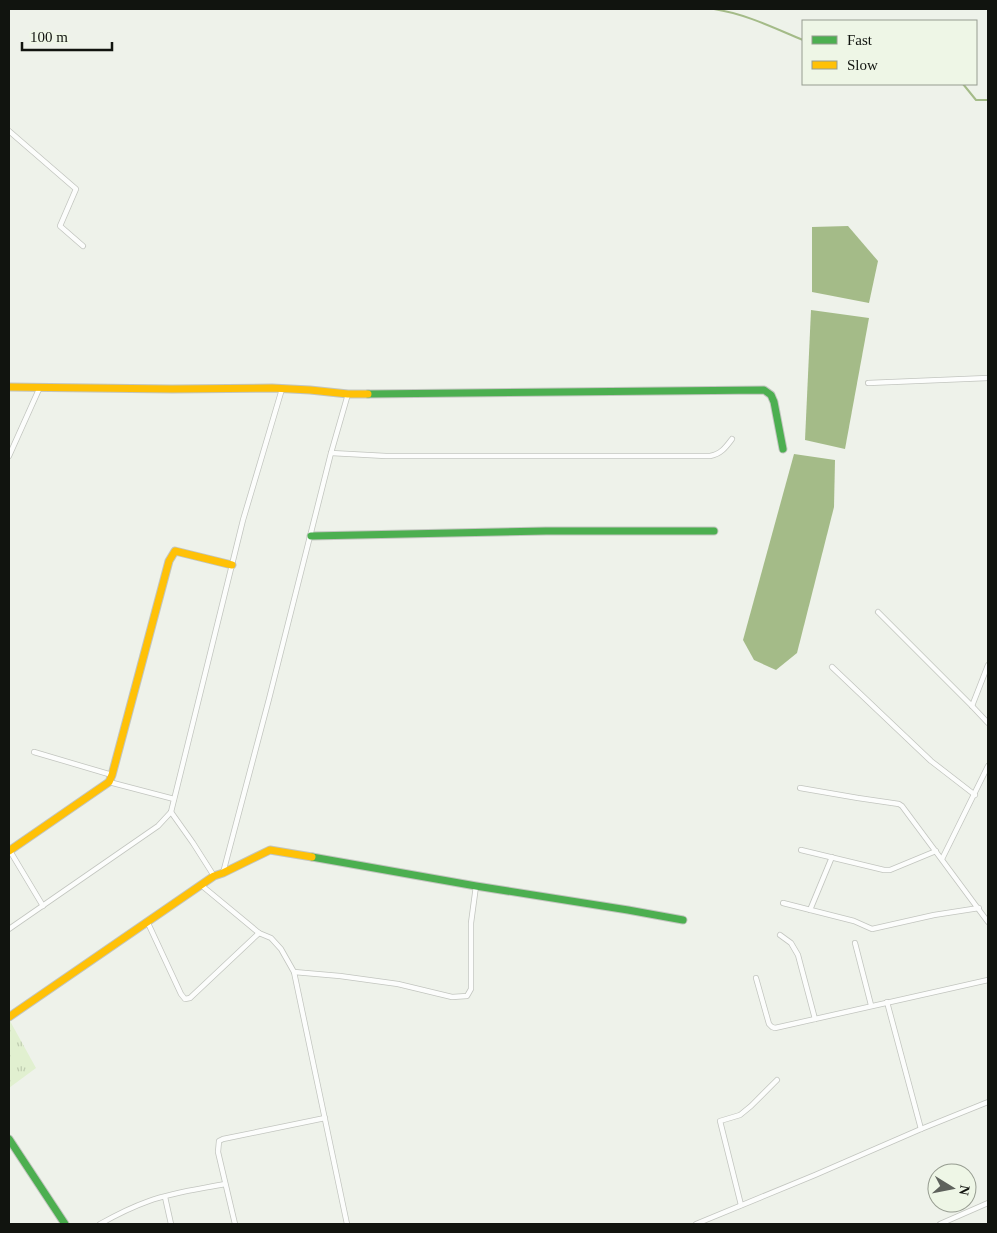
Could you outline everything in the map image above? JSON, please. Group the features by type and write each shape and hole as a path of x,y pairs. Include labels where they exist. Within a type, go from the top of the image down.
{"street":[{"path":"9,131 76,189 60,226 83,246"},
{"path":"868,383 988,378"},
{"path":"9,387 282,389 348,394 764,390 771,395 774,402 783,449"},
{"path":"9,456 40,387"},
{"path":"9,929 158,826 171,812 243,520 282,389"},
{"path":"223,873 348,394"},
{"path":"332,453 386,456 710,456 721,452 732,439"},
{"path":"311,536 546,531 714,531"},
{"path":"43,906 9,851 111,778 169,561 175,551 232,565"},
{"path":"878,612 988,723"},
{"path":"972,706 988,665"},
{"path":"832,667 931,761 975,795"},
{"path":"34,752 174,799"},
{"path":"942,859 988,766"},
{"path":"800,788 902,806 988,922"},
{"path":"171,812 214,876"},
{"path":"9,1017 214,876 270,850 683,920"},
{"path":"802,850 884,870 890,870 936,851"},
{"path":"810,910 832,857"},
{"path":"201,885 259,933 271,938 281,950 294,972 347,1224"},
{"path":"294,972 398,984 452,997 467,996 471,989 471,923 476,886"},
{"path":"783,903 854,921 872,929 934,915 979,908"},
{"path":"148,921 185,999 190,998 259,933"},
{"path":"780,936 791,943 798,956 815,1019"},
{"path":"854,943 872,1006"},
{"path":"756,978 769,1024 772,1027 988,980"},
{"path":"888,1002 921,1129"},
{"path":"740,1205 720,1121 740,1115 777,1080"},
{"path":"696,1224 988,1102"},
{"path":"235,1224 218,1152 219,1141 324,1118"},
{"path":"9,1138 65,1224"},
{"path":"100,1224 151,1200 225,1184"},
{"path":"164,1196 171,1224"},
{"path":"940,1224 988,1203"}],"green space":[{"path":"9,1022 36,1068 9,1088"}],"shaded area":[{"path":"848,226 878,261 869,303 812,292 812,227"},
{"path":"811,310 869,318 845,449 805,440"},
{"path":"794,454 835,460 834,507 797,653 776,670 754,660 743,640"}],"waterway":[{"path":"714,9 749,18 802,40"},
{"path":"964,85 976,100 988,100"}],"traffic: fast":[{"path":"368,394 764,390 771,395 774,402 783,449"},
{"path":"311,536 546,531 714,531"},
{"path":"312,857 683,920"},
{"path":"9,1139 65,1224"}],"traffic: slow":[{"path":"9,387 272,388 368,394"},
{"path":"9,851 109,782 169,561 175,551 232,565"},
{"path":"9,1017 214,876 270,850 312,857"}]}
